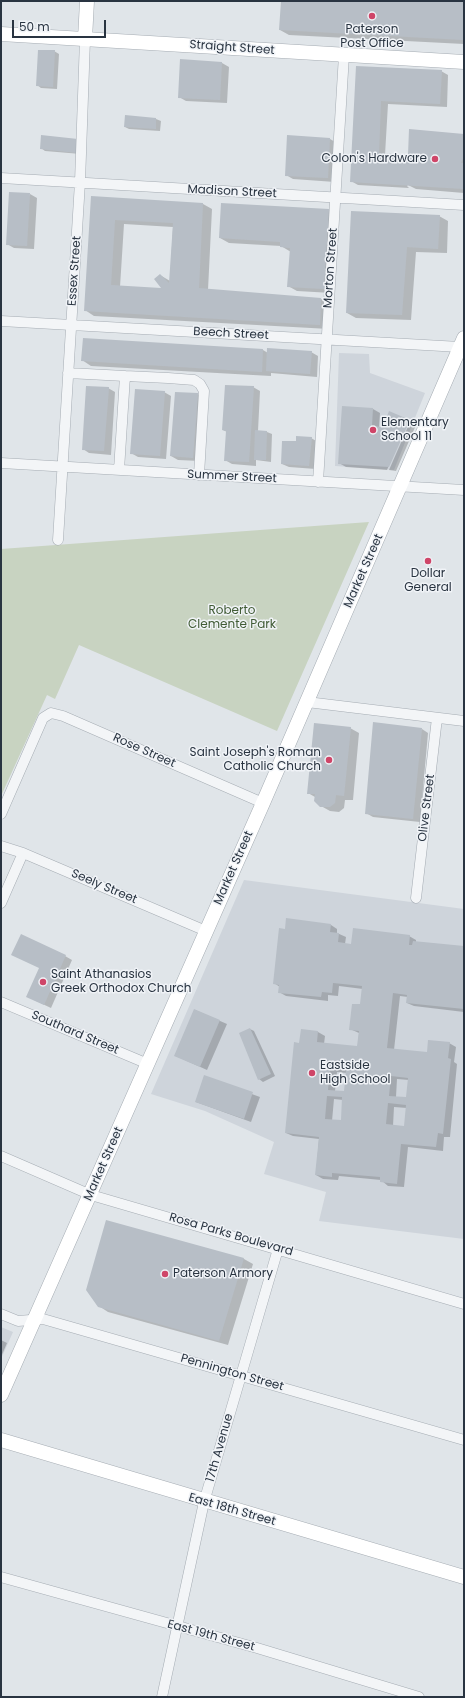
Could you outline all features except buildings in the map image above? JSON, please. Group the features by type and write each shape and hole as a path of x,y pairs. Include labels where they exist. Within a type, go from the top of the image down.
{"main road":[{"name":"Essex Street","path":"85,39 87,1"},
{"name":"Straight Street","path":"1,34 464,62"},
{"name":"Market Street","path":"1,1395 91,1195 263,803 401,487 462,342"},
{"name":"East 18th Street","path":"1,1440 204,1502 464,1577"}],"street":[{"name":"Essex Street","path":"58,540 80,182 85,39"},
{"name":"Morton Street","path":"318,482 344,55"},
{"name":"Madison Street","path":"1,178 464,205"},
{"name":"Beech Street","path":"1,320 327,339 462,342"},
{"path":"68,373 194,380 200,384 204,391 199,475"},
{"path":"119,470 125,376"},
{"name":"Summer Street","path":"1,463 464,490"},
{"path":"307,702 464,721"},
{"name":"Rose Street","path":"1,814 43,718 47,714 51,713 63,716 263,803"},
{"name":"Olive Street","path":"416,898 437,718"},
{"name":"Seely Street","path":"1,846 23,853 206,931"},
{"path":"1,903 23,853"},
{"name":"Southard Street","path":"1,1002 148,1064"},
{"name":"Rosa Parks Boulevard","path":"1,1156 91,1195 464,1304"},
{"name":"17th Avenue","path":"162,1697 204,1502 278,1249"},
{"name":"Pennington Street","path":"1,1314 18,1321 25,1322 36,1318 43,1318 464,1440"},
{"name":"East 19th Street","path":"1,1577 177,1626 419,1697"}],"shaded area":[{"name":"Elementary School 11","path":"339,353 369,354 370,373 425,393 394,470 335,466"},
{"name":"Eastside High School","path":"244,880 464,909 464,1239 319,1221 326,1192 264,1174 274,1142 205,1111 151,1094"},
{"path":"1,1327 13,1332 1,1359"}],"green space":[{"name":"Roberto Clemente Park","path":"369,522 277,731 79,645 55,699 47,695 1,796 1,549"}],"place":[{"name":"Paterson Post Office","path":"372,16"},
{"name":"Colon's Hardware","path":"435,159"},
{"name":"Elementary School 11","path":"373,430"},
{"name":"Dollar General","path":"428,561"},
{"name":"Saint Joseph's Roman Catholic Church","path":"329,760"},
{"name":"Saint Athanasios Greek Orthodox Church","path":"43,982"},
{"name":"Eastside High School","path":"312,1073"},
{"name":"Paterson Armory","path":"165,1274"}]}
